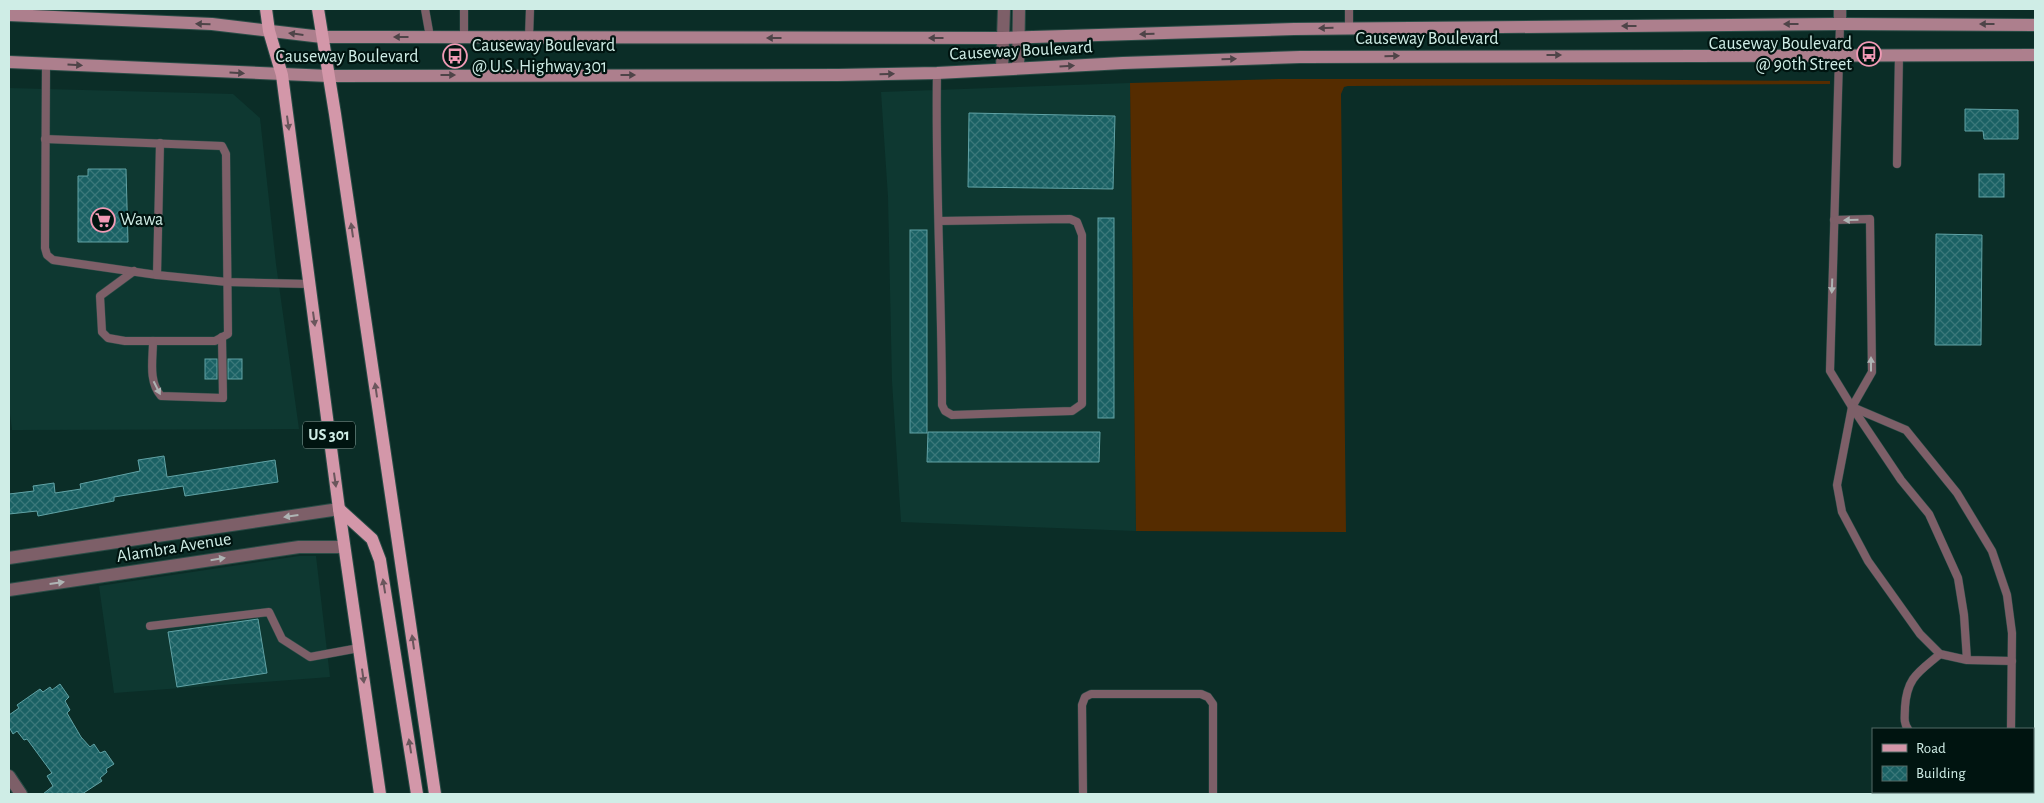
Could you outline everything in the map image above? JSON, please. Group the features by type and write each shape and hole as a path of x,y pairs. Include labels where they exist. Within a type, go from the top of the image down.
{"main road":[{"name":"US 301","path":"266,9 269,31 282,75 344,547 380,794"},
{"name":"US 301","path":"318,9 330,76 436,794"},
{"name":"Causeway Boulevard","path":"9,15 92,14 212,24 322,37 464,38 1018,38 1349,28 2035,24"},
{"name":"Causeway Boulevard","path":"9,62 330,76 838,75 937,73 1300,57 1838,54 2035,55"},
{"path":"339,509 372,538 380,560 417,794"}],"street":[{"path":"1002,69 1004,9"},
{"path":"1018,68 1020,9"},
{"path":"1840,9 1840,24"},
{"name":"Alambra Avenue","path":"9,558 339,509"},
{"name":"Alambra Avenue","path":"9,590 299,547 344,547"},
{"path":"9,776 21,794"}],"lane":[{"path":"425,9 430,37"},
{"path":"464,9 464,38"},
{"path":"529,38 530,9"},
{"path":"1349,9 1349,28"},
{"path":"1840,24 1830,371 1901,480 1929,514 1958,578 1964,615 1967,660"},
{"path":"1897,164 1899,55"},
{"path":"46,64 45,248 47,255 53,260 157,275 227,282 309,284"},
{"path":"937,73 937,186 942,405 945,411 952,416 1072,411 1078,408 1082,404 1082,231 1078,222 1070,219 939,221"},
{"path":"45,139 222,146 226,154 228,334 215,341 125,341 108,338 102,332 100,296 134,272"},
{"path":"157,275 160,143"},
{"path":"1834,220 1870,219 1872,372 1852,407 1837,485 1842,512 1868,561 1920,634 1940,654 1967,660 2012,661"},
{"path":"153,341 153,382 155,390 161,396 223,398 222,337"},
{"path":"1852,407 1906,430 1957,493 1992,551 2007,594 2012,633 2011,728"},
{"path":"150,626 270,612 282,639 310,657 359,648"},
{"path":"1907,728 1904,723 1906,689 1917,674 1940,654"},
{"path":"1083,794 1082,705 1085,697 1091,694 1201,694 1208,697 1213,704 1213,794"}],"shaded area":[{"path":"1279,79 1830,81 1830,84 1344,87 1341,94 1346,532 1136,531 1130,83"},
{"path":"1130,83 1136,531 901,522 892,381 888,197 881,92"},
{"path":"9,88 233,94 260,118 276,264 299,429 12,430 9,406"},
{"path":"299,556 316,556 330,677 114,693 99,586"}],"building":[{"path":"1965,109 2018,110 2018,139 1984,139 1983,131 1965,131"},
{"path":"969,113 1115,116 1113,189 968,187"},
{"name":"Wawa","path":"88,169 126,169 128,242 78,242 78,176 88,176"},
{"path":"1979,174 2004,174 2004,197 1979,197"},
{"path":"1098,218 1114,218 1114,418 1098,418"},
{"path":"910,230 927,230 927,433 910,433"},
{"path":"1936,234 1982,235 1981,345 1935,345"},
{"path":"205,359 217,359 217,379 205,379"},
{"path":"228,359 242,359 242,379 228,379"},
{"path":"928,432 1100,432 1099,462 927,462"},
{"path":"164,456 167,477 275,460 278,482 185,496 183,486 114,497 114,501 38,516 37,511 9,514 9,494 34,491 33,486 54,483 55,493 81,489 80,484 140,471 138,460"},
{"path":"258,619 267,673 177,687 168,632"},
{"path":"60,684 69,697 65,701 70,710 67,713 81,737 90,747 94,744 100,753 105,751 114,764 106,769 107,772 100,778 102,781 82,794 43,794 53,786 47,776 52,773 27,739 24,740 17,731 13,734 9,727 9,715 19,708 17,705 40,689 43,692 50,687 52,690"}],"place":[{"name":"Causeway Boulevard @ 90th Street","path":"1869,54"},
{"name":"Causeway Boulevard @ U.S. Highway 301","path":"455,56"},
{"name":"Wawa","path":"103,220"}]}
